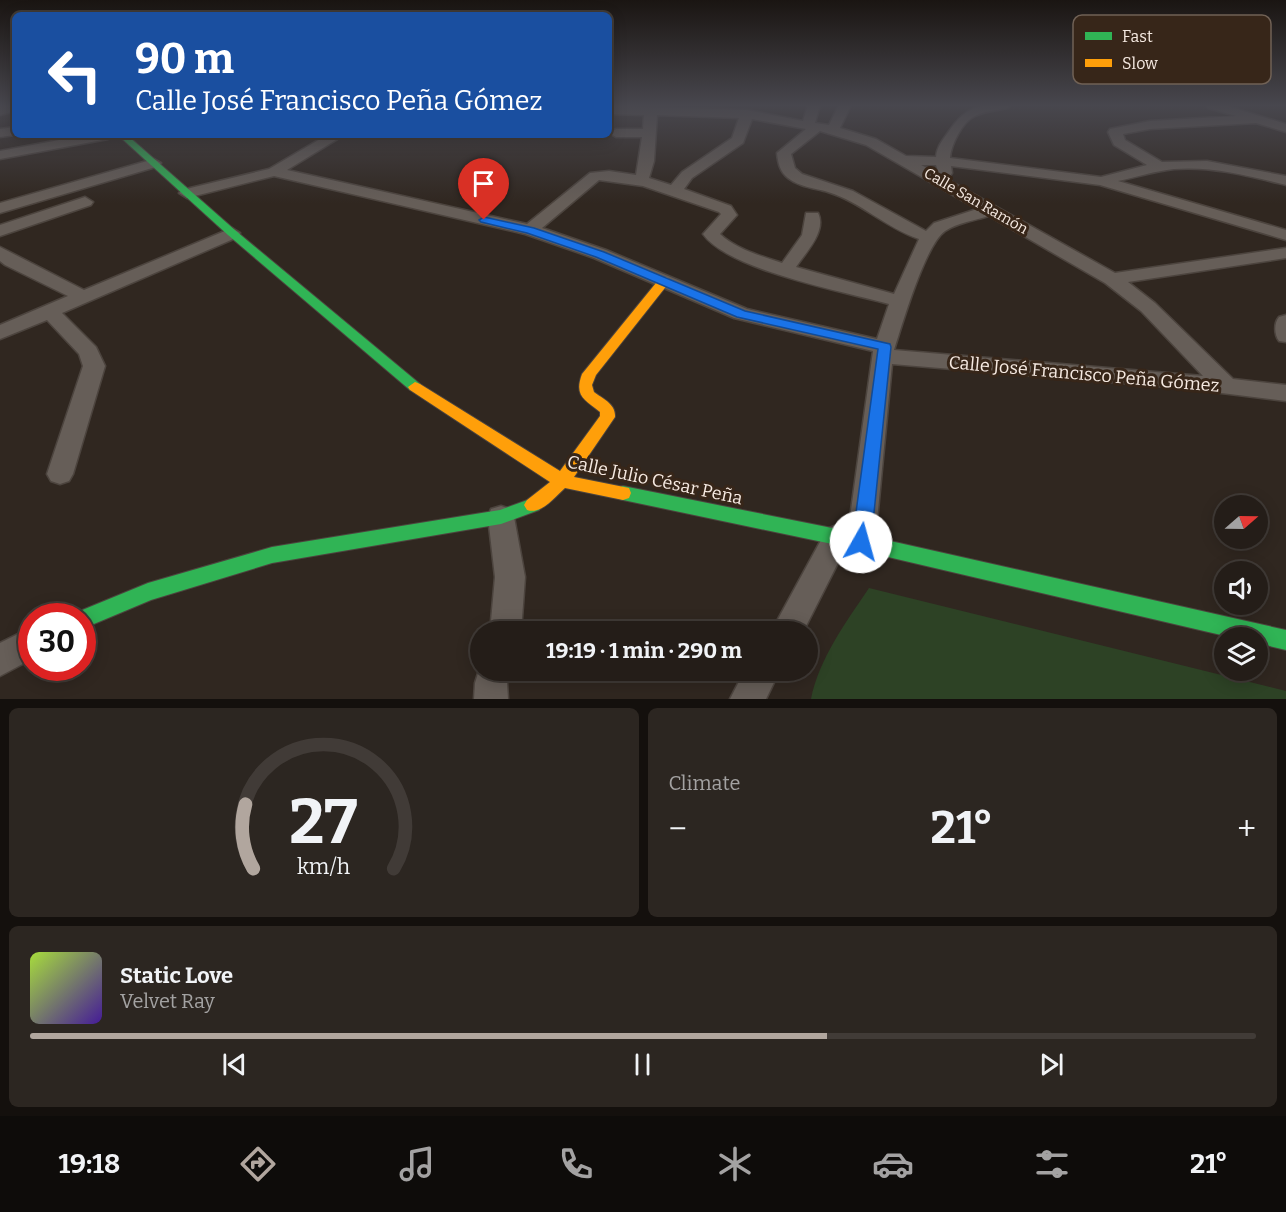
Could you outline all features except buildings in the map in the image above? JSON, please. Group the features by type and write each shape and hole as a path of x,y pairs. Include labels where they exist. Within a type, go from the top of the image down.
{"street":[{"path":"0,156 93,138"},
{"name":"Calle Julio César Peña","path":"125,138 232,233 424,395 562,481 849,539 1286,640"},
{"path":"187,193 274,172 332,138"},
{"path":"641,182 648,161 649,138"},
{"path":"675,190 687,175 738,140 738,138"},
{"path":"800,138 784,153 789,171 804,180 850,194 905,229 929,237"},
{"name":"Calle San Ramón","path":"857,138 871,142 905,160 1112,279 1148,307 1227,387"},
{"path":"950,187 942,161 944,148 951,138"},
{"path":"1118,138 1119,142 1160,167"},
{"path":"905,160 942,161 1101,181 1286,235"},
{"path":"0,208 154,163"},
{"path":"1101,181 1160,167 1193,165 1237,168 1286,181"},
{"name":"Calle José Francisco Peña Gómez","path":"274,172 530,230 600,254 741,314 884,351 1278,392"},
{"path":"530,230 595,177 641,182 675,190 725,209 729,215 711,234 714,240 739,255 900,301"},
{"path":"0,231 85,202"},
{"path":"793,621 849,539 884,351 900,301 929,237 940,227 990,210"},
{"path":"786,269 810,235 812,216"},
{"path":"0,333 232,233"},
{"path":"1112,279 1286,253"},
{"path":"4,259 84,297"},
{"path":"96,614 148,592 272,555 501,517 532,505 562,481 607,417 608,410 586,394 585,385 589,374 664,281"},
{"path":"50,312 89,352 94,366 60,474"},
{"path":"1286,321 1286,336"},
{"path":"1278,392 1286,409"},
{"path":"501,517 510,577 506,621"},
{"path":"0,660 18,650"},
{"path":"491,699 492,681"},
{"path":"747,699 758,681"}],"green space":[{"path":"869,588 1214,673 1214,681 1246,681 1286,691 1286,699 811,699 820,670 843,628"}],"traffic: fast":[{"path":"125,138 232,233 415,387"},
{"path":"623,493 837,537 1286,640"},
{"path":"96,614 148,592 272,555 501,517 533,505"}],"traffic: slow":[{"path":"533,505 562,481 607,417 608,410 587,394 585,385 589,374 664,281"},
{"path":"415,387 562,481 623,493"}],"route":[{"path":"484,220 530,230 600,254 741,314 885,347 882,356 861,542"}]}
